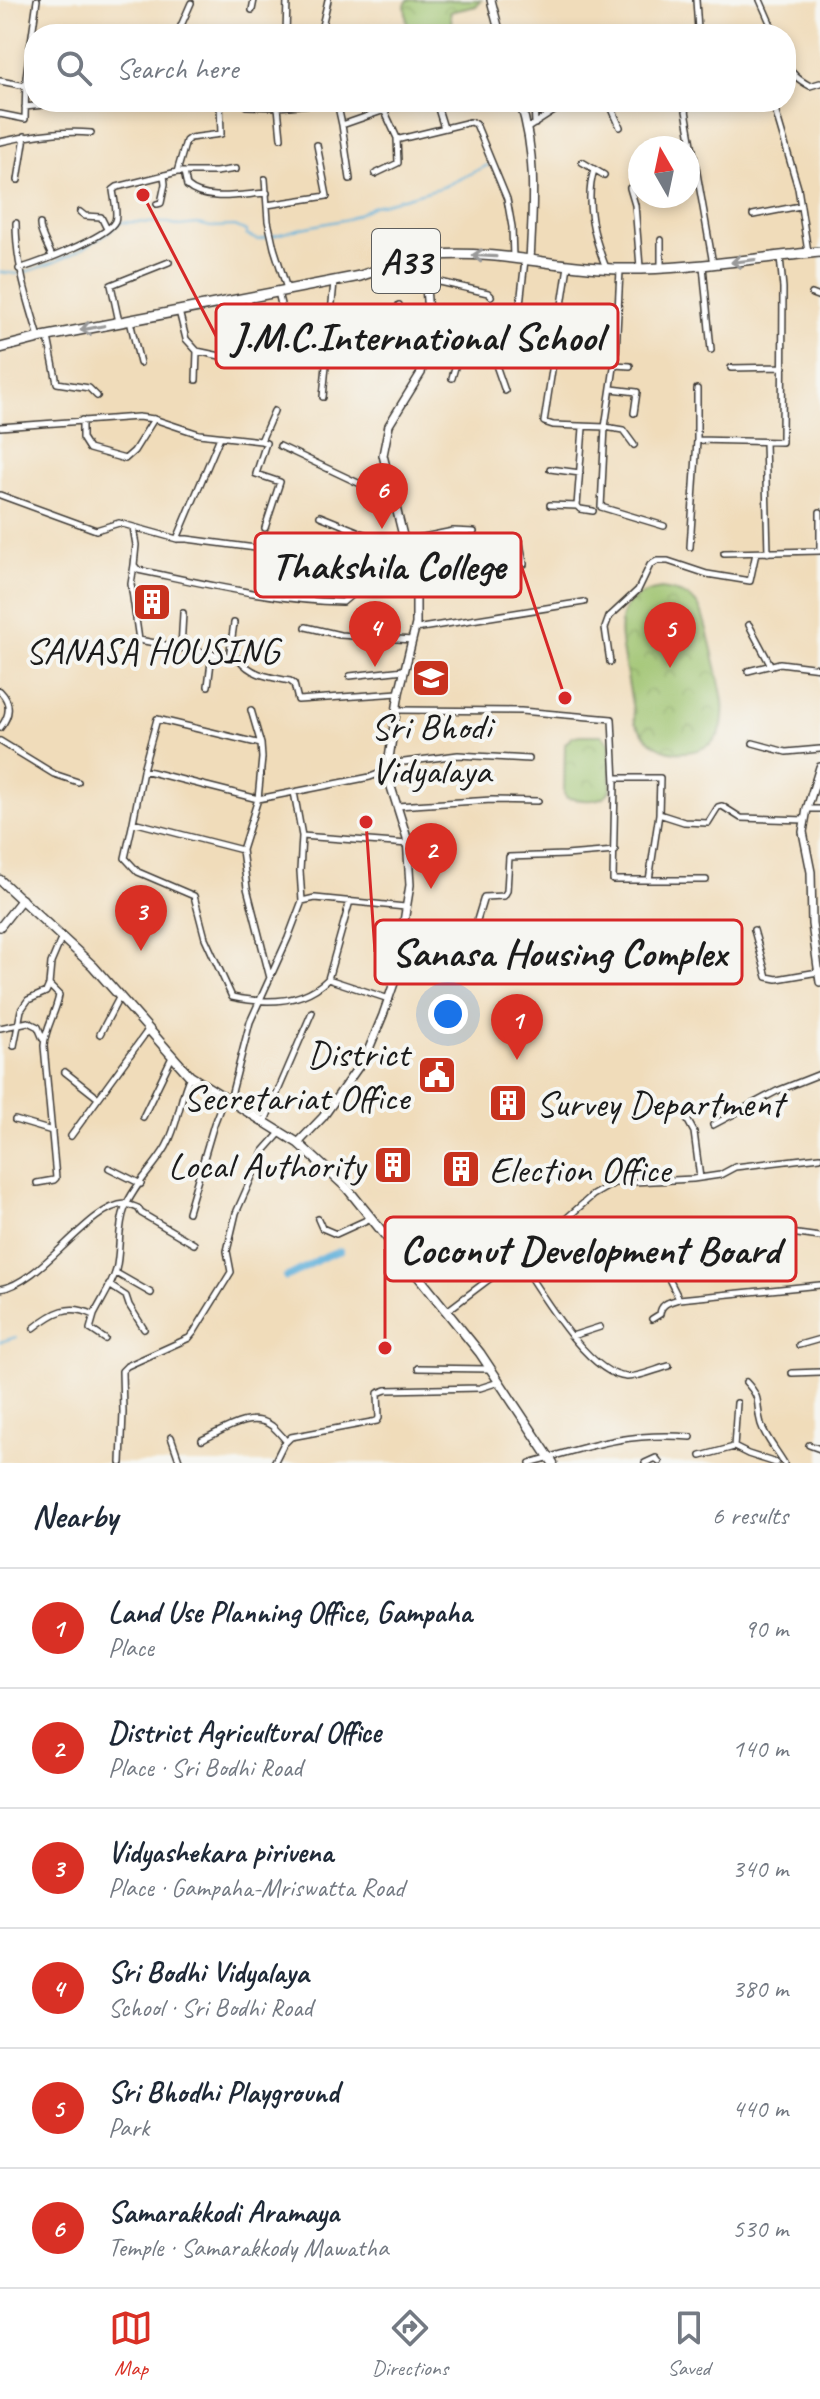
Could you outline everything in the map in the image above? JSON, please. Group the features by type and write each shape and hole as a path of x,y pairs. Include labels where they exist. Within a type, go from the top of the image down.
{"highway":[{"name":"A33","path":"0,348 360,276 424,257 471,255 620,269 708,265 820,252"}],"main road":[{"path":"0,880 63,936 121,995 190,1076 298,1143 347,1188 447,1311 552,1460"}],"street":[{"path":"35,24 37,0"},
{"path":"252,10 254,0"},
{"path":"286,24 287,0"},
{"path":"322,24 328,0"},
{"path":"491,0 497,24"},
{"path":"696,0 699,24"},
{"path":"760,0 771,24"},
{"path":"182,24 191,3"},
{"path":"796,77 810,86 820,83"},
{"path":"0,81 24,86"},
{"path":"0,114 25,119 25,112"},
{"path":"220,112 221,134 186,141 180,172 187,186 201,195 267,193"},
{"path":"278,112 281,138"},
{"path":"339,112 350,179"},
{"path":"342,125 379,112"},
{"path":"375,174 398,163 397,138 385,112"},
{"path":"439,112 444,128"},
{"path":"525,112 532,126"},
{"path":"519,313 528,260 533,199 533,112"},
{"path":"532,126 553,112"},
{"path":"613,112 620,127"},
{"path":"686,112 708,265 711,350"},
{"path":"776,112 794,175 808,253"},
{"path":"397,138 470,122 476,124 511,213 513,258"},
{"path":"0,142 25,135 91,133"},
{"path":"18,180 25,135"},
{"path":"267,205 327,196 317,145"},
{"path":"582,162 604,175"},
{"path":"19,269 98,236 113,224 116,217 113,190 180,172 236,169"},
{"path":"594,170 590,183 593,230 606,268"},
{"path":"157,204 162,199 164,175"},
{"path":"265,179 294,359"},
{"path":"753,215 800,206"},
{"path":"635,208 640,268"},
{"path":"80,212 85,216 101,217 107,229"},
{"path":"16,223 19,269 57,383 89,388 97,396"},
{"path":"40,224 41,234 52,257"},
{"path":"661,240 661,268"},
{"path":"298,1143 323,1117 366,1056 389,999 410,885 408,844 391,787 389,767 399,693 413,641 417,600 412,568 383,455 389,425 421,373 427,337 424,257"},
{"path":"697,440 782,442 783,288 780,257"},
{"path":"140,363 111,285 169,262"},
{"path":"568,265 544,422 623,430 634,445"},
{"path":"620,269 615,365 605,427 601,507 664,526"},
{"path":"427,279 491,296"},
{"path":"323,397 334,281"},
{"path":"812,294 820,297"},
{"path":"246,297 259,328 263,350"},
{"path":"395,346 400,323 399,305"},
{"path":"179,310 186,339 197,351 257,364"},
{"path":"379,337 423,362"},
{"path":"427,337 490,348 505,391"},
{"path":"452,378 462,343"},
{"path":"196,380 197,351"},
{"path":"615,365 630,366"},
{"path":"731,368 783,367"},
{"path":"612,389 637,392 634,413"},
{"path":"690,547 697,389"},
{"path":"261,441 274,411"},
{"path":"0,427 138,417 199,434 261,441 266,443 256,474 280,482 265,528"},
{"path":"82,420 82,438 89,449 125,459 134,451 154,419"},
{"path":"577,506 583,428"},
{"path":"177,539 220,437"},
{"path":"765,442 768,553"},
{"path":"280,446 373,490 392,495"},
{"path":"550,469 580,473"},
{"path":"0,495 96,530 119,523 177,539 346,560"},
{"path":"550,505 577,506 593,511"},
{"path":"724,553 820,550 820,512"},
{"path":"320,516 361,533 405,544 453,531 474,532"},
{"path":"133,527 136,545 131,584 139,640 239,659 246,667 262,675 290,681 294,684 298,700 399,693"},
{"path":"346,560 350,552 351,534 361,533"},
{"path":"415,582 524,564 519,538"},
{"path":"492,540 500,569"},
{"path":"610,662 605,628 609,617 638,590 650,565 668,561 707,574 750,581 756,553"},
{"path":"412,568 434,561 479,558"},
{"path":"134,565 138,570 227,590 343,602 350,596 351,568 346,560"},
{"path":"414,629 584,602"},
{"path":"181,648 183,613"},
{"path":"229,658 234,623"},
{"path":"749,625 771,666"},
{"path":"306,627 340,635 413,641"},
{"path":"208,686 212,654"},
{"path":"748,671 780,663 820,668"},
{"path":"350,676 405,669"},
{"path":"0,691 8,698 9,705 7,717 0,728"},
{"path":"251,710 259,730 262,758 258,799 242,850 247,888 270,978"},
{"path":"397,710 521,711 612,719 615,778 613,880 706,880"},
{"path":"261,744 157,719 125,858 138,872 194,896 205,938 232,997 280,1001 316,991 328,979 350,901"},
{"path":"0,741 54,774 78,782"},
{"path":"753,743 786,752 820,749"},
{"path":"143,770 258,799 370,777 389,767 458,755 529,759"},
{"path":"820,767 807,809 804,839 811,872 812,924 820,982"},
{"path":"615,778 660,778 659,814 649,880"},
{"path":"188,1212 250,1022 302,901 302,836 294,792"},
{"path":"397,806 492,800 538,801"},
{"path":"659,814 684,822 708,823 718,807 722,806 741,818 805,820"},
{"path":"807,809 820,809"},
{"path":"133,822 242,850"},
{"path":"302,836 408,844"},
{"path":"449,965 465,960 484,897 504,896 507,891 509,857 615,851"},
{"path":"302,901 315,898 405,907"},
{"path":"0,927 22,899"},
{"path":"754,930 767,977 777,979 818,972"},
{"path":"14,1046 21,1010 28,1000 46,992 51,963 63,936"},
{"path":"328,979 389,999"},
{"path":"37,1183 56,1178 44,1044 59,995 49,985"},
{"path":"100,1034 121,995"},
{"path":"265,1121 312,1012"},
{"path":"1,1025 28,1022 38,1027 44,1044"},
{"path":"71,1136 148,1030"},
{"path":"143,1117 172,1057"},
{"path":"65,1072 98,1098"},
{"path":"713,1125 777,1091 820,1074"},
{"path":"105,1339 90,1329 116,1273 126,1204 165,1150 180,1114 182,1092 190,1076"},
{"path":"15,1120 52,1131"},
{"path":"688,1121 694,1132 700,1178"},
{"path":"121,1463 122,1371 189,1338 194,1332 231,1272 228,1242 239,1205 263,1152 281,1131"},
{"path":"447,1311 519,1260 593,1195 614,1183 700,1178 720,1175 735,1167 820,1157"},
{"path":"109,1168 141,1184"},
{"path":"0,1289 11,1287 42,1265 103,1213 126,1204 138,1208 141,1213 194,1244"},
{"path":"318,1219 324,1229 336,1234 372,1218"},
{"path":"634,1240 677,1235 696,1241 732,1229 753,1228 820,1237"},
{"path":"519,1260 578,1345 608,1371 628,1377 669,1366"},
{"path":"625,1262 667,1275 679,1299"},
{"path":"116,1273 151,1293"},
{"path":"109,1285 126,1296 144,1329"},
{"path":"652,1319 660,1314 665,1304 679,1299 820,1285"},
{"path":"34,1328 56,1313 75,1308 94,1315"},
{"path":"572,1336 600,1327"},
{"path":"799,1345 820,1339"},
{"path":"418,1368 490,1369"},
{"path":"792,1373 820,1372"},
{"path":"274,1463 286,1441 298,1435 377,1421 378,1393 386,1390 480,1388 499,1382"},
{"path":"746,1382 755,1391 761,1424 784,1463"},
{"path":"734,1447 737,1403"},
{"path":"202,1440 249,1420 272,1426 286,1441"},
{"path":"530,1463 552,1460 606,1441 637,1436 691,1437"},
{"path":"171,1437 180,1463"},
{"path":"809,1445 820,1449"},
{"path":"701,1456 734,1447 776,1463"},
{"path":"645,1463 656,1458 659,1462"}],"green space":[{"path":"408,0 481,0 476,6 450,12 452,24 407,24 405,5"},
{"path":"661,589 682,594 699,607 719,682 723,705 722,726 712,742 694,751 664,749 650,741 635,723 621,639 622,616 634,599"},
{"path":"602,735 610,743 611,788 598,799 567,798 564,794 565,744 572,737"}],"waterway":[{"path":"25,272 76,252 122,222 235,226 258,240 348,219 374,206 443,187 488,165"},
{"path":"0,272 19,274"},
{"path":"286,1277 340,1251"},
{"path":"0,1342 16,1337"}],"place":[{"name":"J.M.C.International School","path":"143,195"},
{"name":"Samarakkodi Aramaya","path":"382,529"},
{"name":"SANASA HOUSING","path":"152,602"},
{"name":"Sri Bodhi Vidyalaya","path":"375,667"},
{"name":"Sri Bhodhi Playground","path":"670,668"},
{"name":"Sri Bhodi Vidyalaya","path":"431,678"},
{"name":"Thakshila College","path":"565,698"},
{"name":"Sanasa Housing Complex","path":"366,822"},
{"name":"District Agricultural Office","path":"431,889"},
{"name":"Vidyashekara pirivena","path":"141,951"},
{"name":"Land Use Planning Office, Gampaha","path":"517,1060"},
{"name":"District Secretariat Office","path":"437,1075"},
{"name":"Survey Department","path":"508,1103"},
{"name":"Local Authority","path":"393,1165"},
{"name":"Election Office","path":"461,1169"},
{"name":"Coconut Development Board","path":"385,1348"}]}
